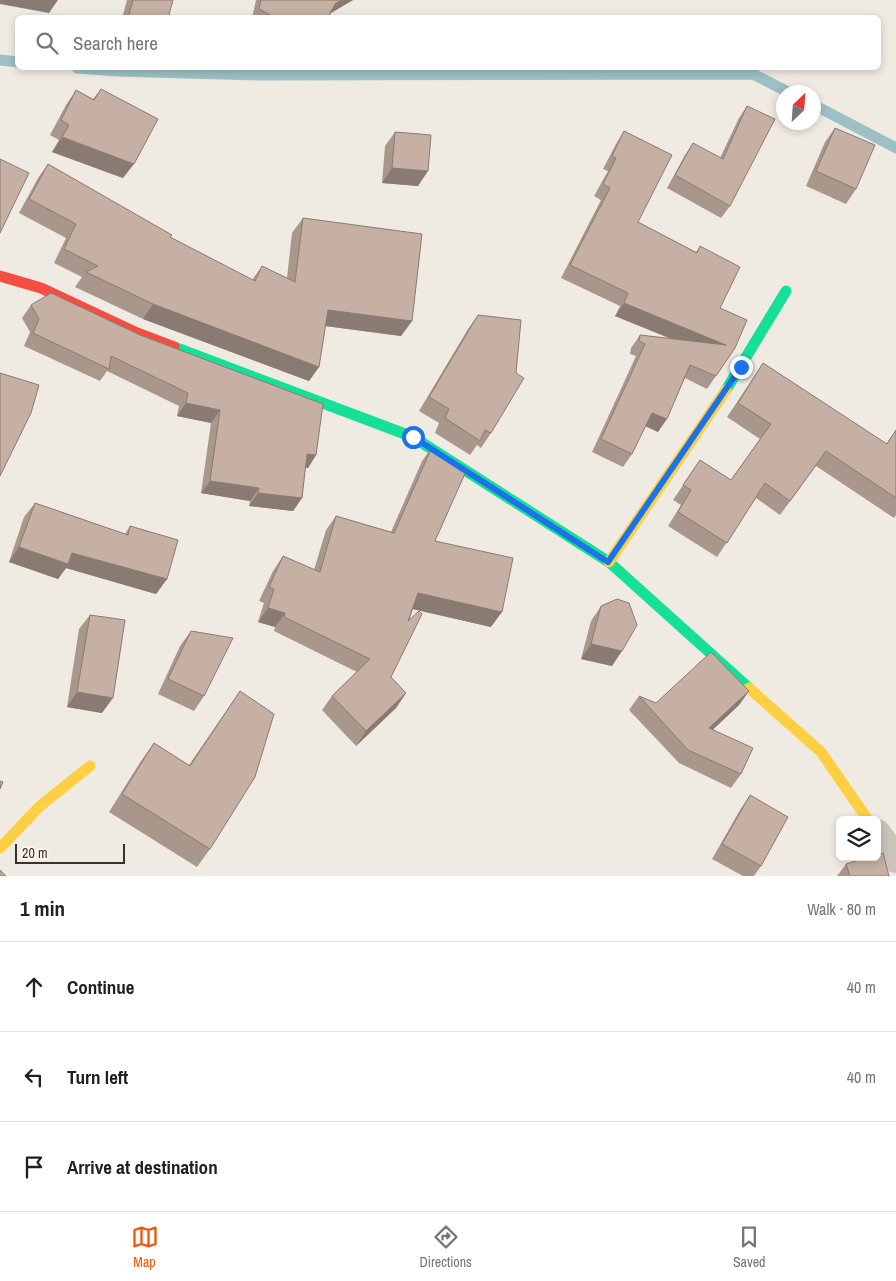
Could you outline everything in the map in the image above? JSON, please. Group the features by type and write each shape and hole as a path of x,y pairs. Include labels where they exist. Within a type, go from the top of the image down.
{"street":[{"path":"0,276 41,288 137,333 413,437 608,562 820,752 865,816"},
{"path":"608,562 741,367 786,291"},
{"path":"0,848 40,806 90,766"},
{"path":"881,838 896,859"}],"building":[{"path":"133,0 173,0 169,15 129,15"},
{"path":"261,0 341,0 335,4 330,15 270,15 259,9"},
{"path":"101,89 158,119 134,164 62,137 69,125 61,120 76,90 94,100"},
{"path":"747,106 775,119 730,206 675,175 693,143 723,159"},
{"path":"835,128 875,145 856,189 816,171"},
{"path":"624,131 672,155 638,222 697,253 700,246 740,267 720,308 747,320 735,348 716,376 690,365 667,419 652,413 632,454 601,439 645,344 639,341 640,335 726,345 624,303 628,293 570,265 610,188 603,184 616,158 612,156"},
{"path":"395,132 431,135 428,171 392,168"},
{"path":"0,159 29,173 0,233"},
{"path":"48,164 172,235 170,237 255,281 262,266 295,282 303,218 422,234 412,321 328,310 319,367 153,304 86,272 98,266 64,249 76,224 29,199"},
{"path":"51,293 140,335 323,404 316,455 307,454 302,498 258,493 259,488 210,481 220,410 186,403 188,393 111,356 109,369 33,333 39,319 31,305"},
{"path":"478,315 521,320 516,373 524,378 491,433 485,430 480,441 445,418 449,409 429,397"},
{"path":"763,363 887,444 896,430 896,498 826,451 790,501 765,483 727,543 678,512 691,490 683,485 700,460 731,480 771,424 738,403"},
{"path":"0,373 39,385 31,413 0,476"},
{"path":"432,447 467,469 435,541 513,558 502,612 418,593 408,621 419,611 422,614 391,677 406,693 366,731 332,696 370,659 284,617 285,613 268,608 274,589 269,587 283,556 320,572 336,516 394,533"},
{"path":"35,503 128,535 130,526 178,540 167,579 72,553 68,564 19,547"},
{"path":"617,599 629,603 637,625 622,651 591,644 601,606"},
{"path":"90,615 125,620 113,698 77,692"},
{"path":"191,631 233,638 204,696 168,679"},
{"path":"711,652 749,691 709,728 753,748 741,774 688,750 639,696 656,703"},
{"path":"240,691 274,714 255,777 210,849 122,794 154,743 190,766"},
{"path":"750,795 788,817 761,866 722,844"},
{"path":"883,853 889,876 850,876 846,864 855,861 881,861 881,854"},
{"path":"0,870 6,876 0,876"}],"waterway":[{"path":"0,60 15,62"},
{"path":"104,70 260,75 753,74 776,86"},
{"path":"821,109 896,148"}],"traffic: fast":[{"path":"726,390 786,291"},
{"path":"174,347 413,437 609,562 749,688"}],"traffic: slow":[{"path":"609,562 726,390"},
{"path":"749,688 821,752 865,816"},
{"path":"0,848 40,806 90,766"}],"traffic: jam":[{"path":"0,276 41,288 137,333 174,347"}],"route":[{"path":"413,437 608,562 741,367"}]}
